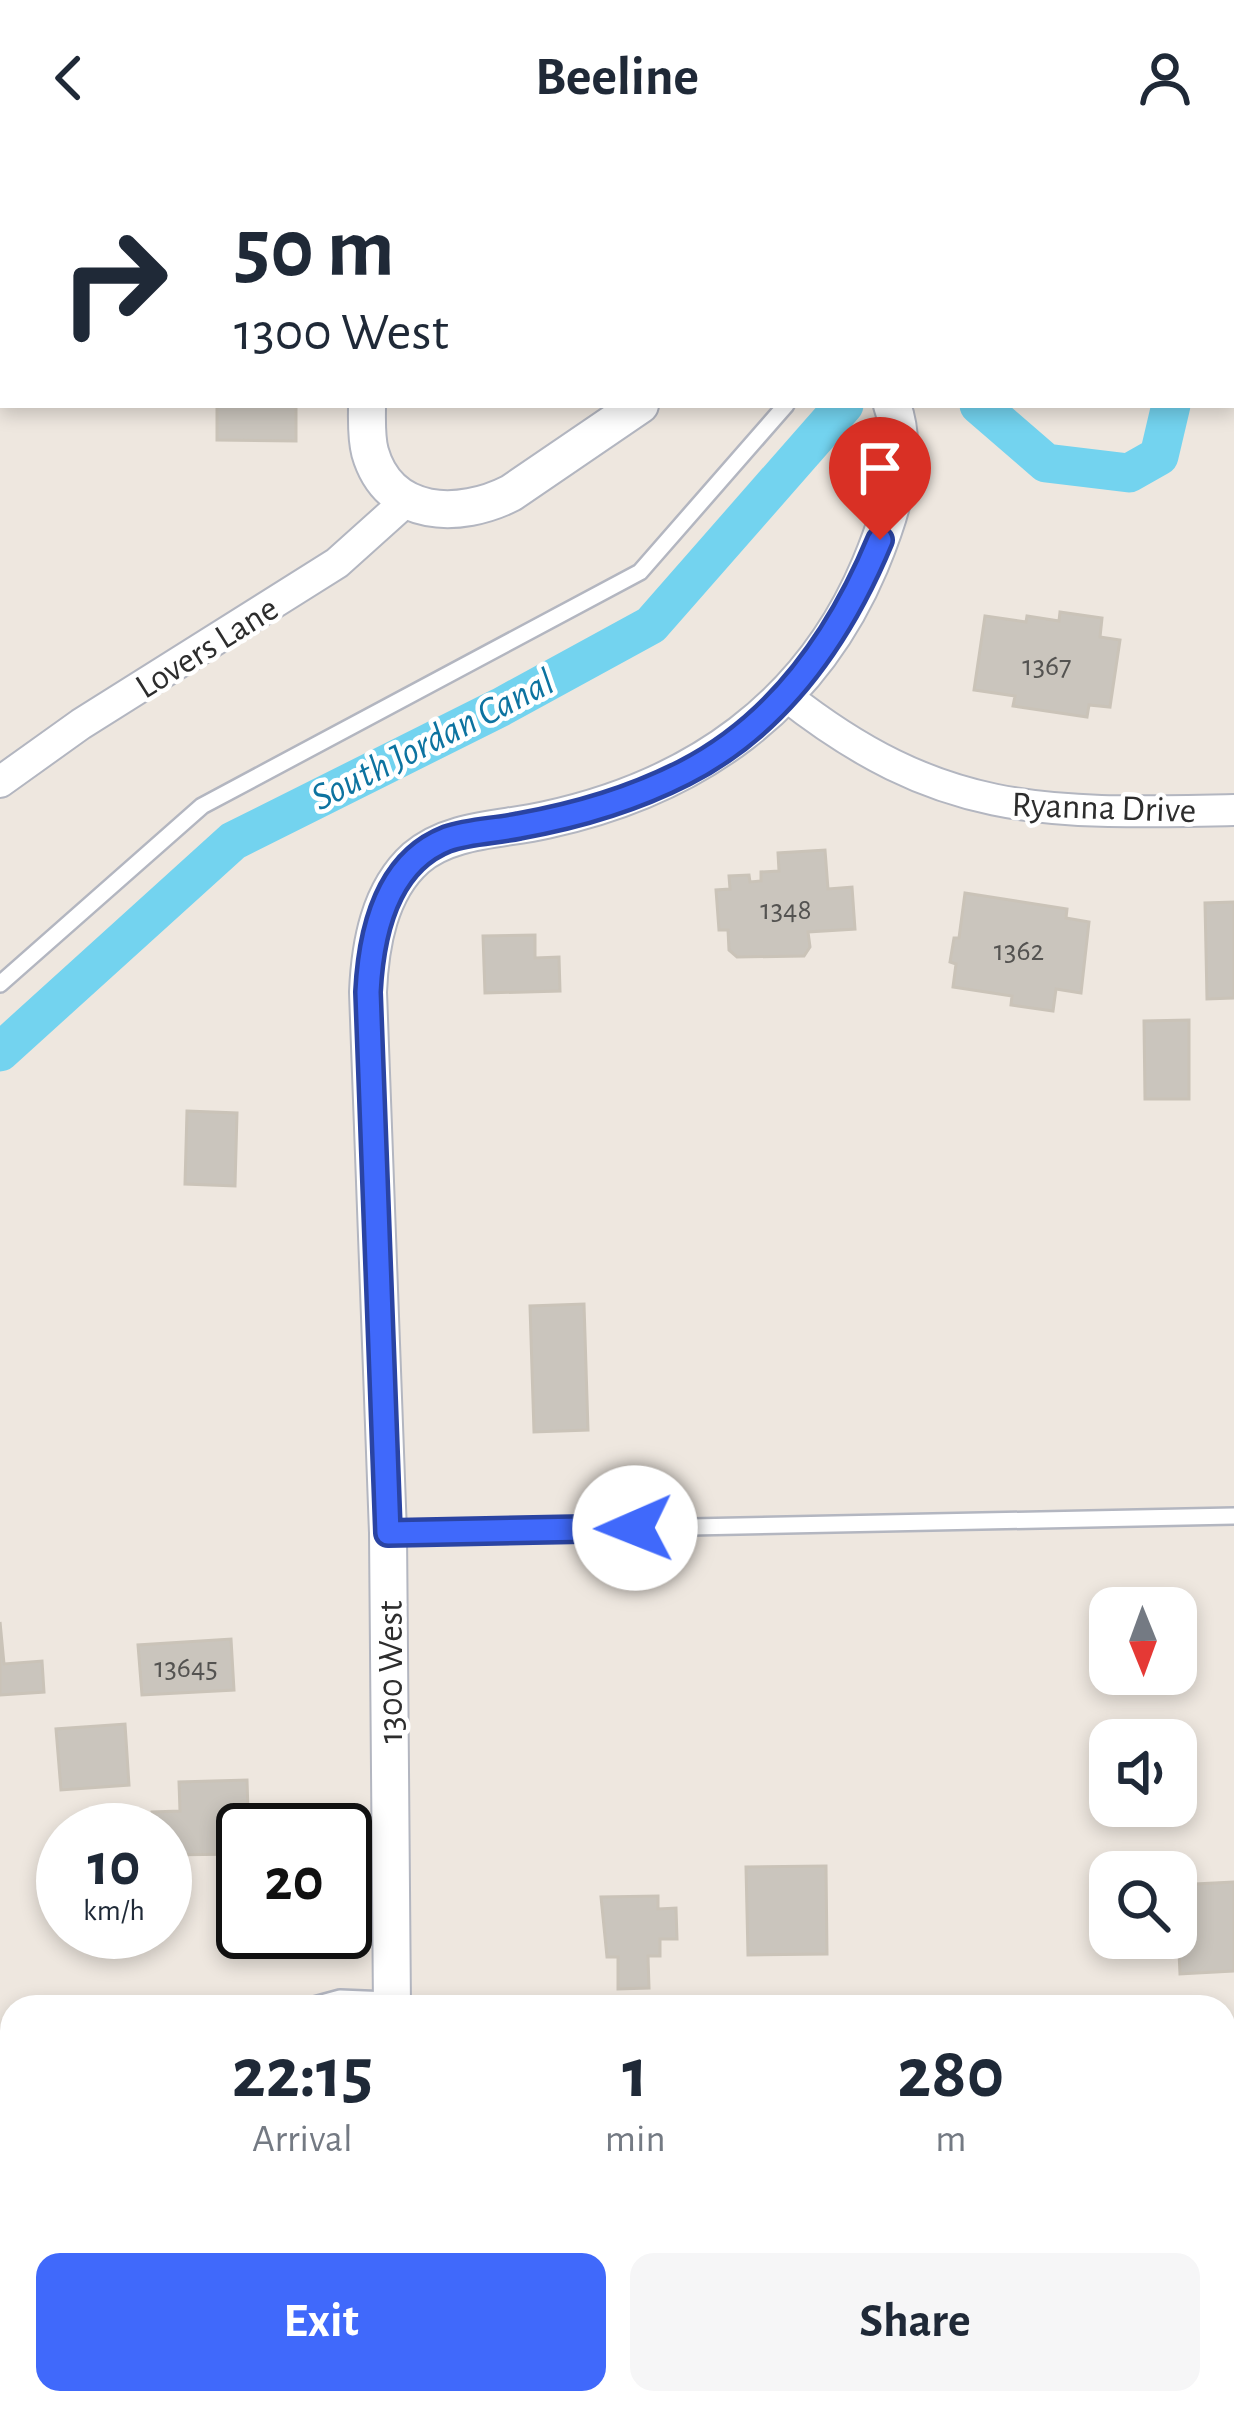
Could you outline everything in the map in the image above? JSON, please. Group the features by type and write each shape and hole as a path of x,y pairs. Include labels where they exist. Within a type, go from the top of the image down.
{"street":[{"path":"367,408 375,466 406,501 451,511 490,503 635,408"},
{"name":"1300 West","path":"392,1995 388,1533 368,992 376,928 395,883 418,856 451,838 566,816 686,772 722,749 785,695 839,625 880,540 893,499 899,446 893,408"},
{"name":"Lovers Lane","path":"0,782 81,724 337,563 406,501"},
{"name":"Ryanna Drive","path":"785,695 851,744 888,764 997,802 1068,812 1234,810"}],"lane":[{"path":"0,984 202,806 640,572 783,408"},
{"path":"388,1533 1234,1516"}],"building":[{"path":"217,408 296,408 296,441 217,440"},
{"path":"1060,612 1102,618 1100,637 1120,640 1110,707 1089,705 1087,717 1013,706 1015,696 974,690 985,616 1059,621"},
{"path":"825,850 828,889 852,887 855,929 808,932 810,947 804,956 737,957 729,950 728,930 719,930 716,890 730,889 729,876 749,875 750,882 761,881 761,872 779,871 778,853"},
{"path":"965,893 1067,909 1066,918 1089,922 1081,993 1056,989 1053,1011 1011,1005 1012,996 953,987 956,964 950,962 954,938 959,938"},
{"path":"1234,902 1234,998 1207,999 1205,903"},
{"path":"535,935 535,958 559,957 560,991 485,993 483,936"},
{"path":"1189,1020 1189,1099 1145,1099 1144,1021"},
{"path":"187,1111 237,1113 235,1186 185,1184"},
{"path":"584,1304 588,1430 534,1432 530,1306"},
{"path":"0,1622 4,1664 42,1661 44,1692 0,1695"},
{"path":"231,1639 234,1690 142,1695 138,1645"},
{"path":"125,1724 129,1785 61,1790 56,1729"},
{"path":"247,1780 248,1803 216,1803 216,1854 192,1855 192,1803 180,1803 179,1782"},
{"path":"826,1866 827,1954 748,1955 746,1867"},
{"path":"1234,1882 1234,1971 1180,1974 1179,1959 1197,1959 1197,1884"},
{"path":"658,1896 658,1909 676,1908 677,1939 660,1939 660,1956 648,1956 649,1988 618,1989 618,1957 607,1957 601,1897"}],"waterway":[{"name":"South Jordan Canal","path":"0,1052 233,841 501,707 651,625 841,408"},
{"name":"South Jordan Canal","path":"982,408 1046,463 1129,473 1159,456 1170,408"}],"route":[{"path":"635,1528 388,1533 368,992 376,928 395,883 434,845 469,833 607,804 686,772 722,749 757,722 811,666 839,625 880,540"}]}
